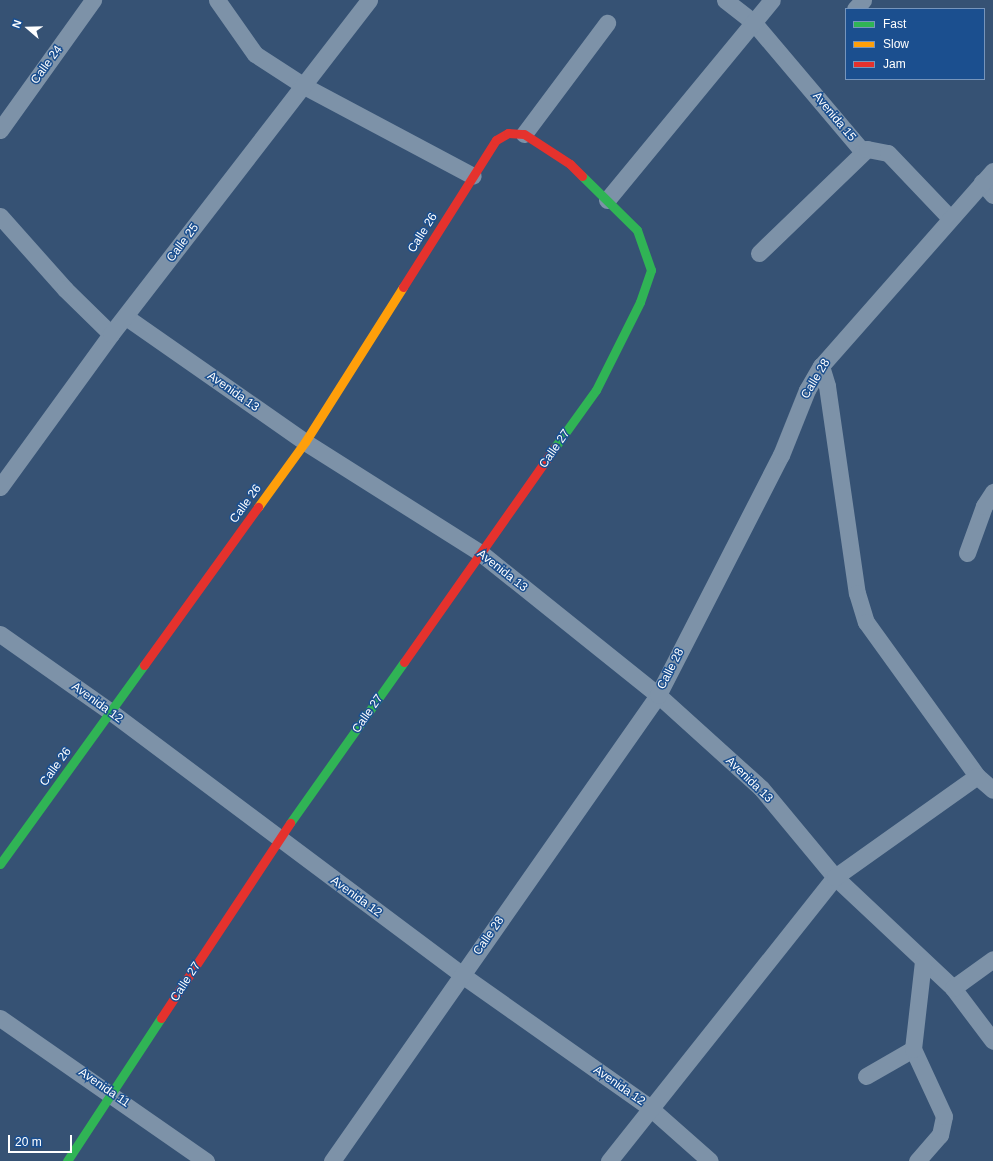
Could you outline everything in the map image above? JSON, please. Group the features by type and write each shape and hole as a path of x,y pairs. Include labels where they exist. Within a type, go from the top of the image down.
{"street":[{"name":"Calle 24","path":"0,130 93,0"},
{"path":"217,0 255,54 304,86 473,176"},
{"name":"Calle 25","path":"0,487 111,334 126,318 369,0"},
{"name":"Avenida 15","path":"725,0 754,23 862,151 873,148 888,153 950,218"},
{"path":"607,23 524,134 570,164 607,200 772,0"},
{"path":"857,8 863,0"},
{"name":"Calle 26","path":"0,864 305,442 493,145 508,133 524,134"},
{"path":"760,253 862,151"},
{"name":"Calle 28","path":"332,1161 658,695 781,455 806,390 821,366 950,218 989,183"},
{"name":"Calle 27","path":"67,1161 113,1094 278,840 482,554 596,390 640,302 651,270 650,260 644,240 607,200"},
{"path":"0,216 65,289 111,334"},
{"name":"Avenida 13","path":"126,318 305,442 482,554 658,695 761,788 835,877 952,988 993,1041"},
{"path":"821,366 827,386 857,593 866,622 977,776 993,790"},
{"path":"967,553 984,506 993,492"},
{"name":"Avenida 12","path":"0,634 111,712 278,840 462,975 650,1107 710,1161"},
{"path":"608,1161 835,877 977,776"},
{"path":"952,988 993,959"},
{"path":"917,1161 940,1135 944,1116 912,1049 923,961"},
{"name":"Avenida 11","path":"0,1018 113,1094 206,1161"},
{"path":"866,1076 912,1049"}],"traffic: fast":[{"path":"555,447 596,390 640,302 651,270 637,230 582,176"},
{"path":"290,823 404,662"},
{"path":"0,864 144,665"},
{"path":"67,1161 161,1018"}],"traffic: slow":[{"path":"258,507 305,442 403,287"}],"traffic: jam":[{"path":"403,287 496,140 508,133 524,134 570,164 582,176"},
{"path":"404,662 555,447"},
{"path":"144,665 258,507"},
{"path":"161,1018 290,823"}]}
